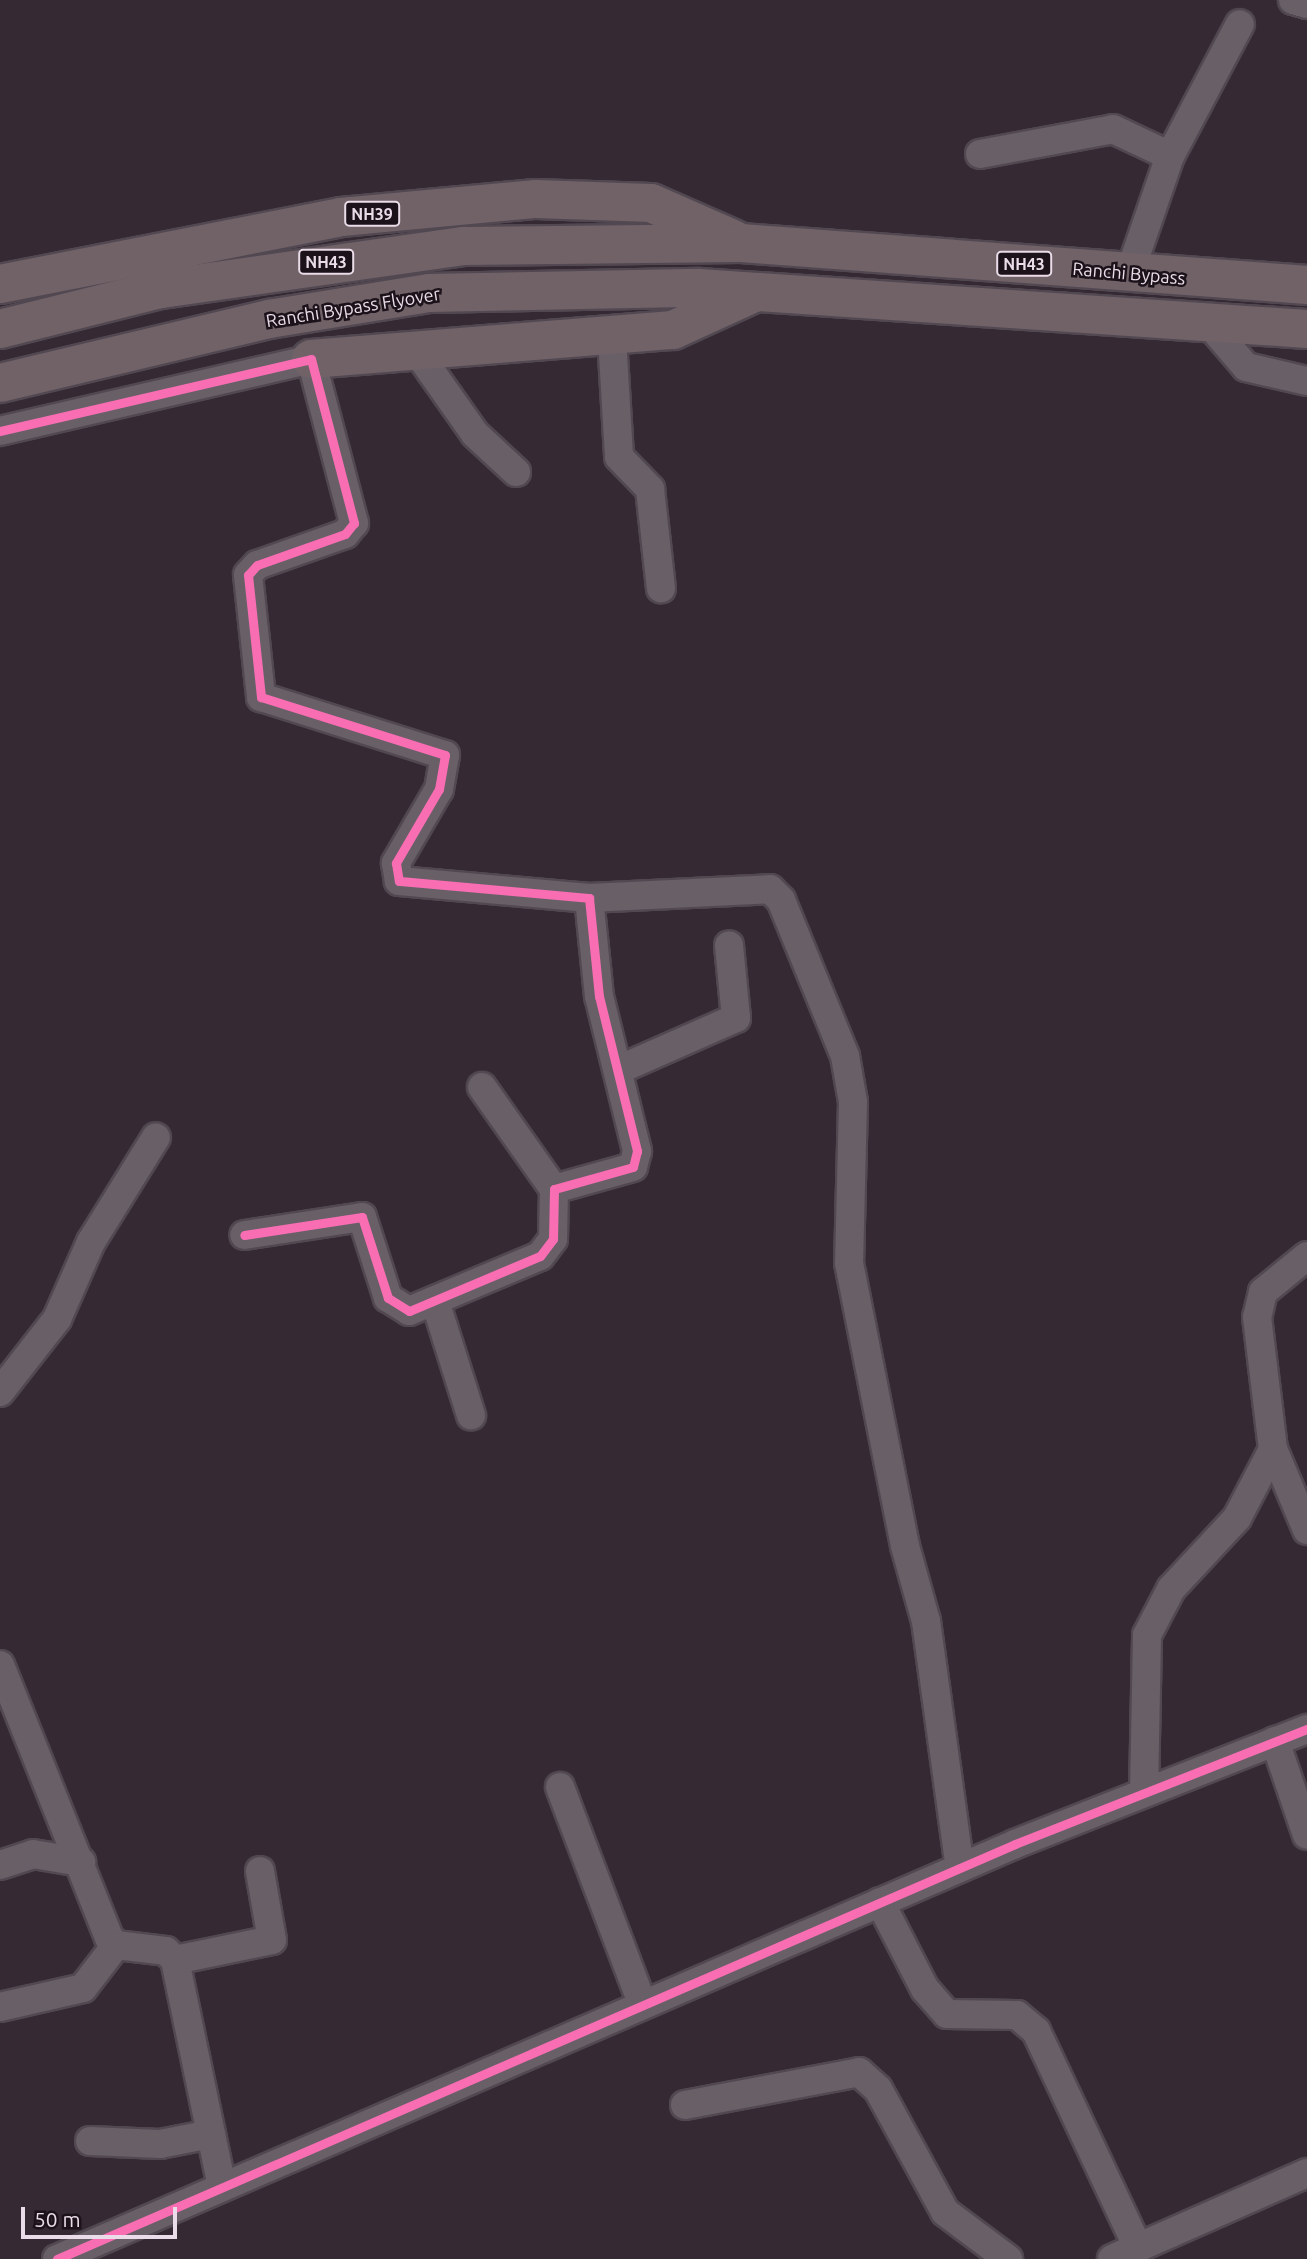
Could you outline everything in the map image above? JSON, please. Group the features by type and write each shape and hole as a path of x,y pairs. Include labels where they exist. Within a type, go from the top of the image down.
{"highway":[{"name":"NH39","path":"0,284 341,217 536,200 651,203 741,243"},
{"name":"Ranchi Bypass","path":"741,243 1307,285"},
{"name":"NH43","path":"0,329 161,289 437,249 741,243"},
{"name":"Ranchi Bypass Flyover","path":"0,383 269,319 429,293 754,293"},
{"path":"311,359 413,346 612,338 673,330 754,293 1210,325 1307,329"}],"street":[{"path":"1293,0 1307,4"},
{"path":"1130,272 1170,156 1240,24"},
{"path":"980,154 1113,129 1170,156"},
{"path":"1210,325 1246,367 1307,381"},
{"path":"612,338 619,457 650,489 661,588"},
{"path":"413,346 475,434 516,472"},
{"path":"0,431 311,359 354,523 345,534 257,565 248,575 261,697 445,755 439,789 396,863 399,881 589,898 770,889 781,900 845,1056 853,1102 849,1263 902,1535 926,1620 960,1868"},
{"path":"554,1189 625,1172 638,1160 599,996 589,898"},
{"path":"618,1070 736,1018 729,944"},
{"path":"244,1235 357,1215 394,1307 409,1311 548,1248 554,1189 482,1087"},
{"path":"0,1392 57,1319 91,1242 156,1137"},
{"path":"1307,1256 1270,1284 1259,1303 1259,1367 1273,1449 1307,1530"},
{"path":"435,1301 471,1415"},
{"path":"1144,1793 1147,1635 1171,1589 1237,1518 1273,1449"},
{"path":"0,1665 116,1945"},
{"path":"57,2259 642,2003 960,1868 1307,1729"},
{"path":"1275,1741 1307,1835"},
{"path":"559,1787 642,2003"},
{"path":"0,1865 33,1854 81,1862"},
{"path":"175,1960 272,1941 260,1871"},
{"path":"880,1902 925,1989 947,2014 1017,2015 1036,2031 1138,2248"},
{"path":"116,1945 159,1949 175,1960 222,2187"},
{"path":"0,2007 83,1988 116,1945"},
{"path":"685,2105 859,2072 878,2089 945,2212 1008,2259"},
{"path":"90,2141 160,2144 211,2134"},
{"path":"1112,2259 1307,2173"}],"cycle path":[{"path":"0,431 311,359 354,523 345,534 257,565 248,575 261,697 445,755 439,789 396,863 399,881 589,898 599,996 637,1151 633,1167 554,1189 553,1239 540,1256 409,1311 388,1298 362,1217 244,1235"},
{"path":"57,2259 1015,1844 1307,1729"}]}
